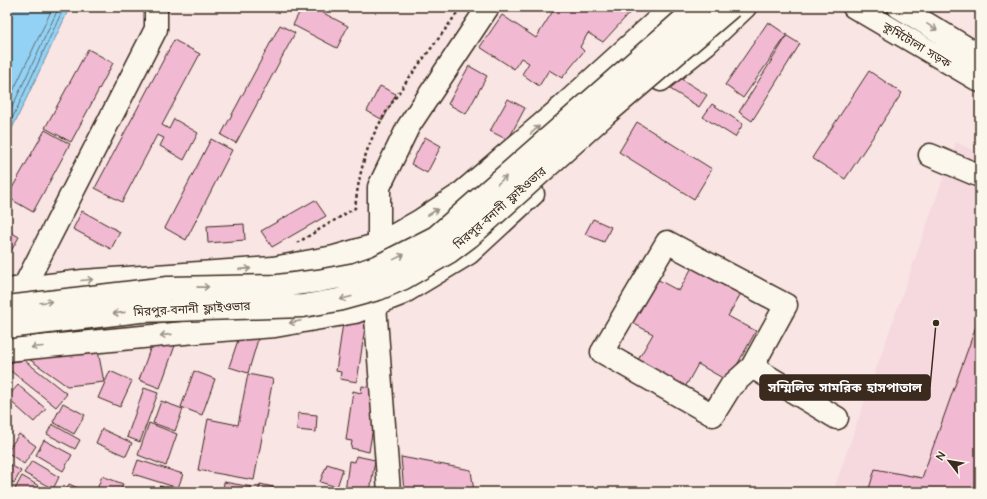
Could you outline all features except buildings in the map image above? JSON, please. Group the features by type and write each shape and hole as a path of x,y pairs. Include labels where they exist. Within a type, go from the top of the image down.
{"main road":[{"path":"16,289 156,29 156,7"},
{"path":"389,492 375,305 379,244 379,187 408,127 488,7"},
{"path":"16,289 83,280 273,268 334,257 379,244 459,195 563,106 672,7"},
{"name":"মিরপুর-বনানী ফ্লাইওভার","path":"7,307 168,288 278,286 356,274 379,266 436,237 698,7"},
{"name":"মিরপুর-বনানী ফ্লাইওভার","path":"7,327 140,311 303,306 338,300 378,289 404,278 449,252 469,237 606,114 731,7"},
{"path":"7,350 274,326 355,312 401,294 469,254 580,151 660,81 706,44 745,7"},
{"name":"কুর্মিটোলা সড়ক","path":"854,7 980,81"},
{"path":"897,33 906,9"},
{"name":"কুর্মিটোলা সড়ক","path":"906,9 980,56"},
{"path":"930,155 980,176"},
{"path":"667,242 786,305 752,367 732,386 713,415 602,352 667,242"},
{"path":"752,367 837,418"}],"path":[{"path":"296,243 355,208 363,163 375,132 410,75 461,7"}],"shaded area":[{"path":"956,142 980,154 980,492 833,492"}],"water":[{"path":"7,7 66,7 69,9 7,139"}],"place":[{"name":"সম্মিলিত সামরিক হাসপাতাল","path":"936,323"}]}
